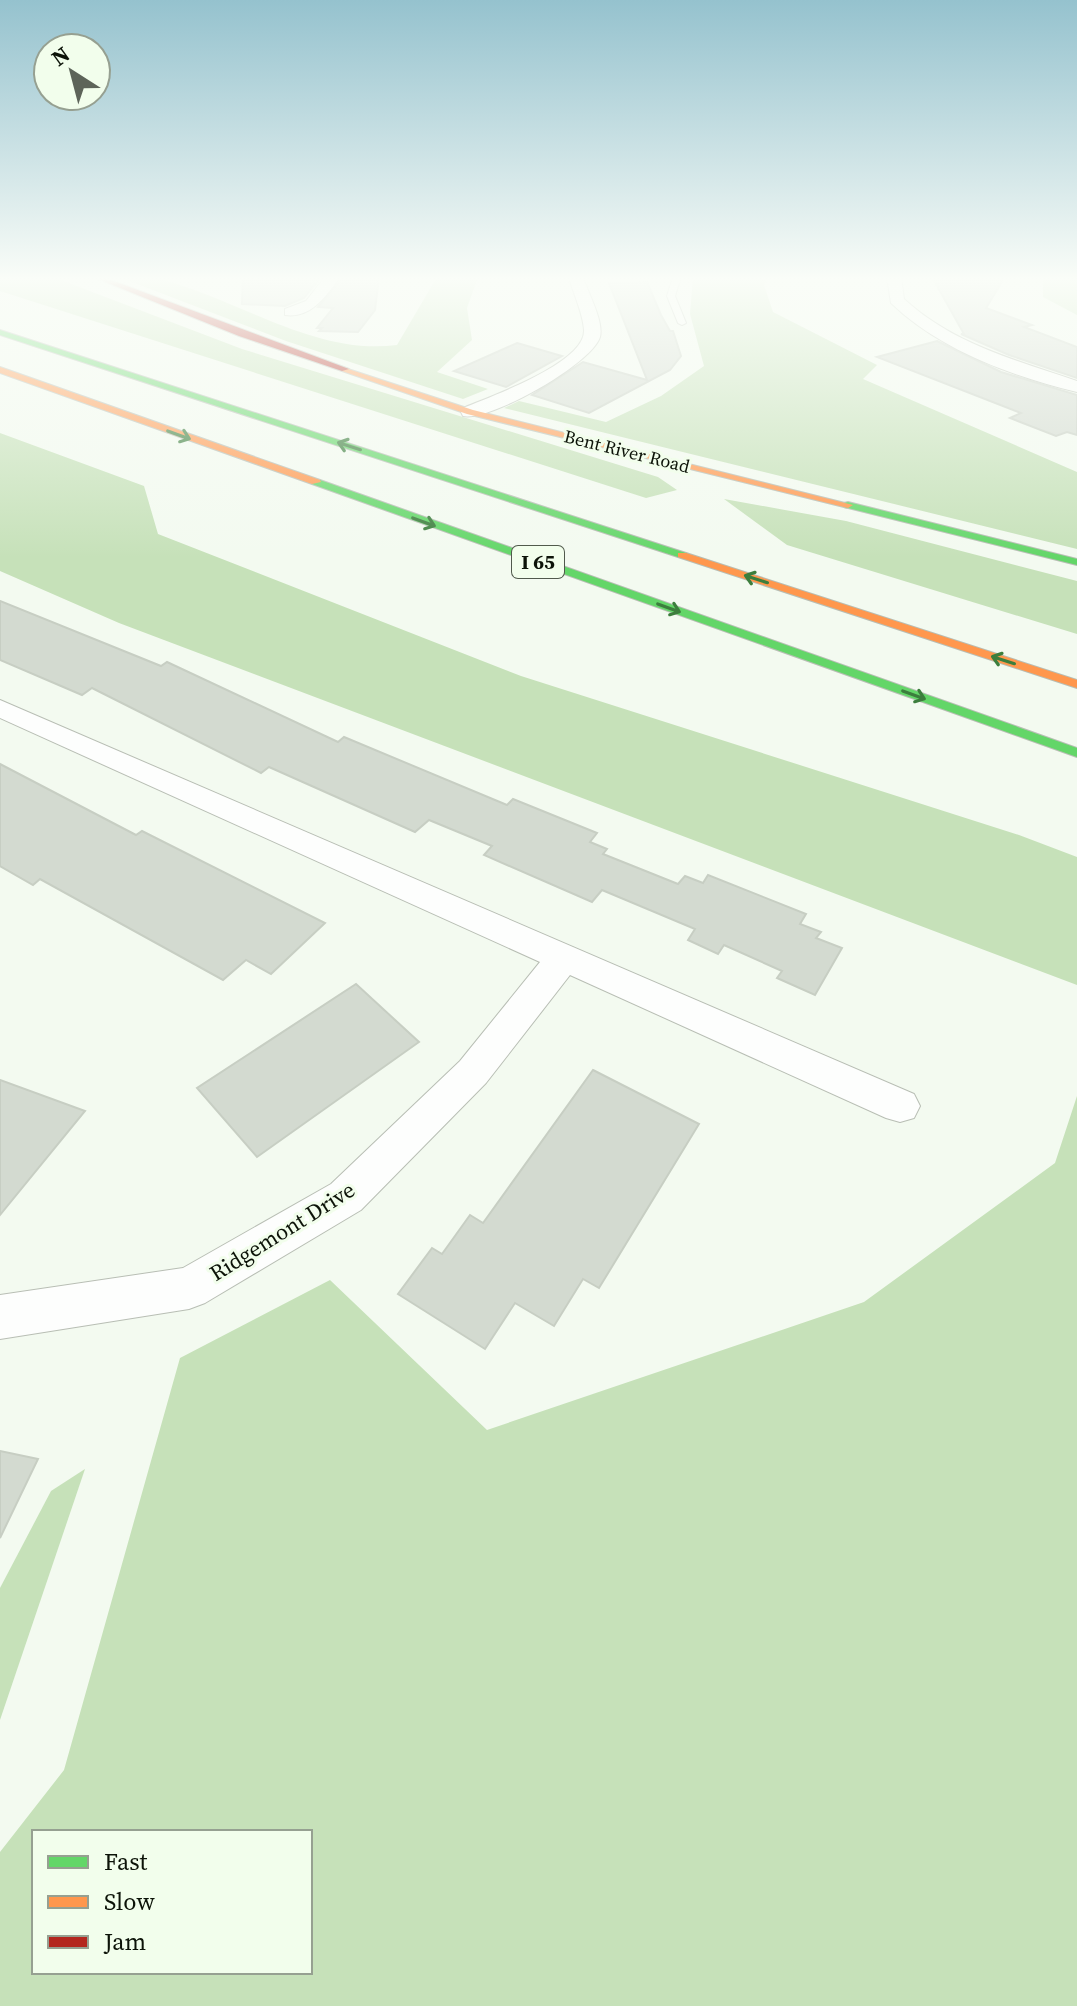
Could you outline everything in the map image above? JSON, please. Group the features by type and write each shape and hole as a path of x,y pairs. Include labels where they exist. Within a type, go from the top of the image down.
{"main road":[{"name":"I 65","path":"2,371 1077,753"},
{"name":"I 65","path":"118,371 1077,684"},
{"name":"Bent River Road","path":"349,371 470,412 1077,562"}],"street":[{"path":"470,412 558,371"},
{"path":"1032,371 1077,387"},
{"path":"0,708 900,1106"},
{"name":"Ridgemont Drive","path":"0,1317 189,1288 346,1197 473,1072 564,957"}],"green space":[{"path":"248,371 312,371 658,477 677,490 646,498"},
{"path":"376,371 439,371 488,389 463,399"},
{"path":"697,371 871,371 863,379 1077,472 1077,549 504,408 519,401 606,422 661,396"},
{"path":"0,433 144,486 158,534 521,676 1019,835 1077,857 1077,985 119,623 0,571"},
{"path":"724,499 846,521 1077,581 1077,634 787,545"},
{"path":"1077,1096 1077,2006 0,2006 0,1852 64,1770 180,1358 330,1280 487,1430 864,1302 1055,1163"},
{"path":"85,1469 0,1720 0,1588 51,1491"}],"building":[{"path":"455,371 536,371 506,387"},
{"path":"570,371 614,371 647,380 643,371 669,371 589,413 532,395"},
{"path":"912,371 998,371 1077,395 1077,435 1067,432 1056,436 1010,418 1021,413"},
{"path":"1055,371 1077,371 1077,378"},
{"path":"0,601 161,666 167,662 338,742 344,737 507,805 513,799 597,833 590,842 607,849 603,854 678,884 685,876 703,883 708,875 806,914 800,924 821,932 816,938 842,948 815,995 777,978 782,971 724,945 718,954 688,940 695,929 602,890 592,902 484,855 492,846 429,820 415,832 269,767 261,773 92,688 82,695 0,660"},
{"path":"0,764 136,835 142,831 325,923 271,974 246,960 223,980 40,879 33,885 0,866"},
{"path":"356,984 419,1042 257,1157 197,1088"},
{"path":"593,1070 699,1124 599,1288 583,1279 554,1326 515,1303 485,1349 398,1294 432,1248 442,1254 470,1215 483,1223"},
{"path":"0,1080 85,1111 0,1215"},
{"path":"0,1451 38,1459 0,1538"}],"traffic: fast":[{"path":"118,371 682,555"},
{"path":"316,482 1077,753"},
{"path":"848,505 1077,562"}],"traffic: slow":[{"path":"2,371 316,482"},
{"path":"350,371 470,412 848,505"},
{"path":"682,555 1077,684"}]}
